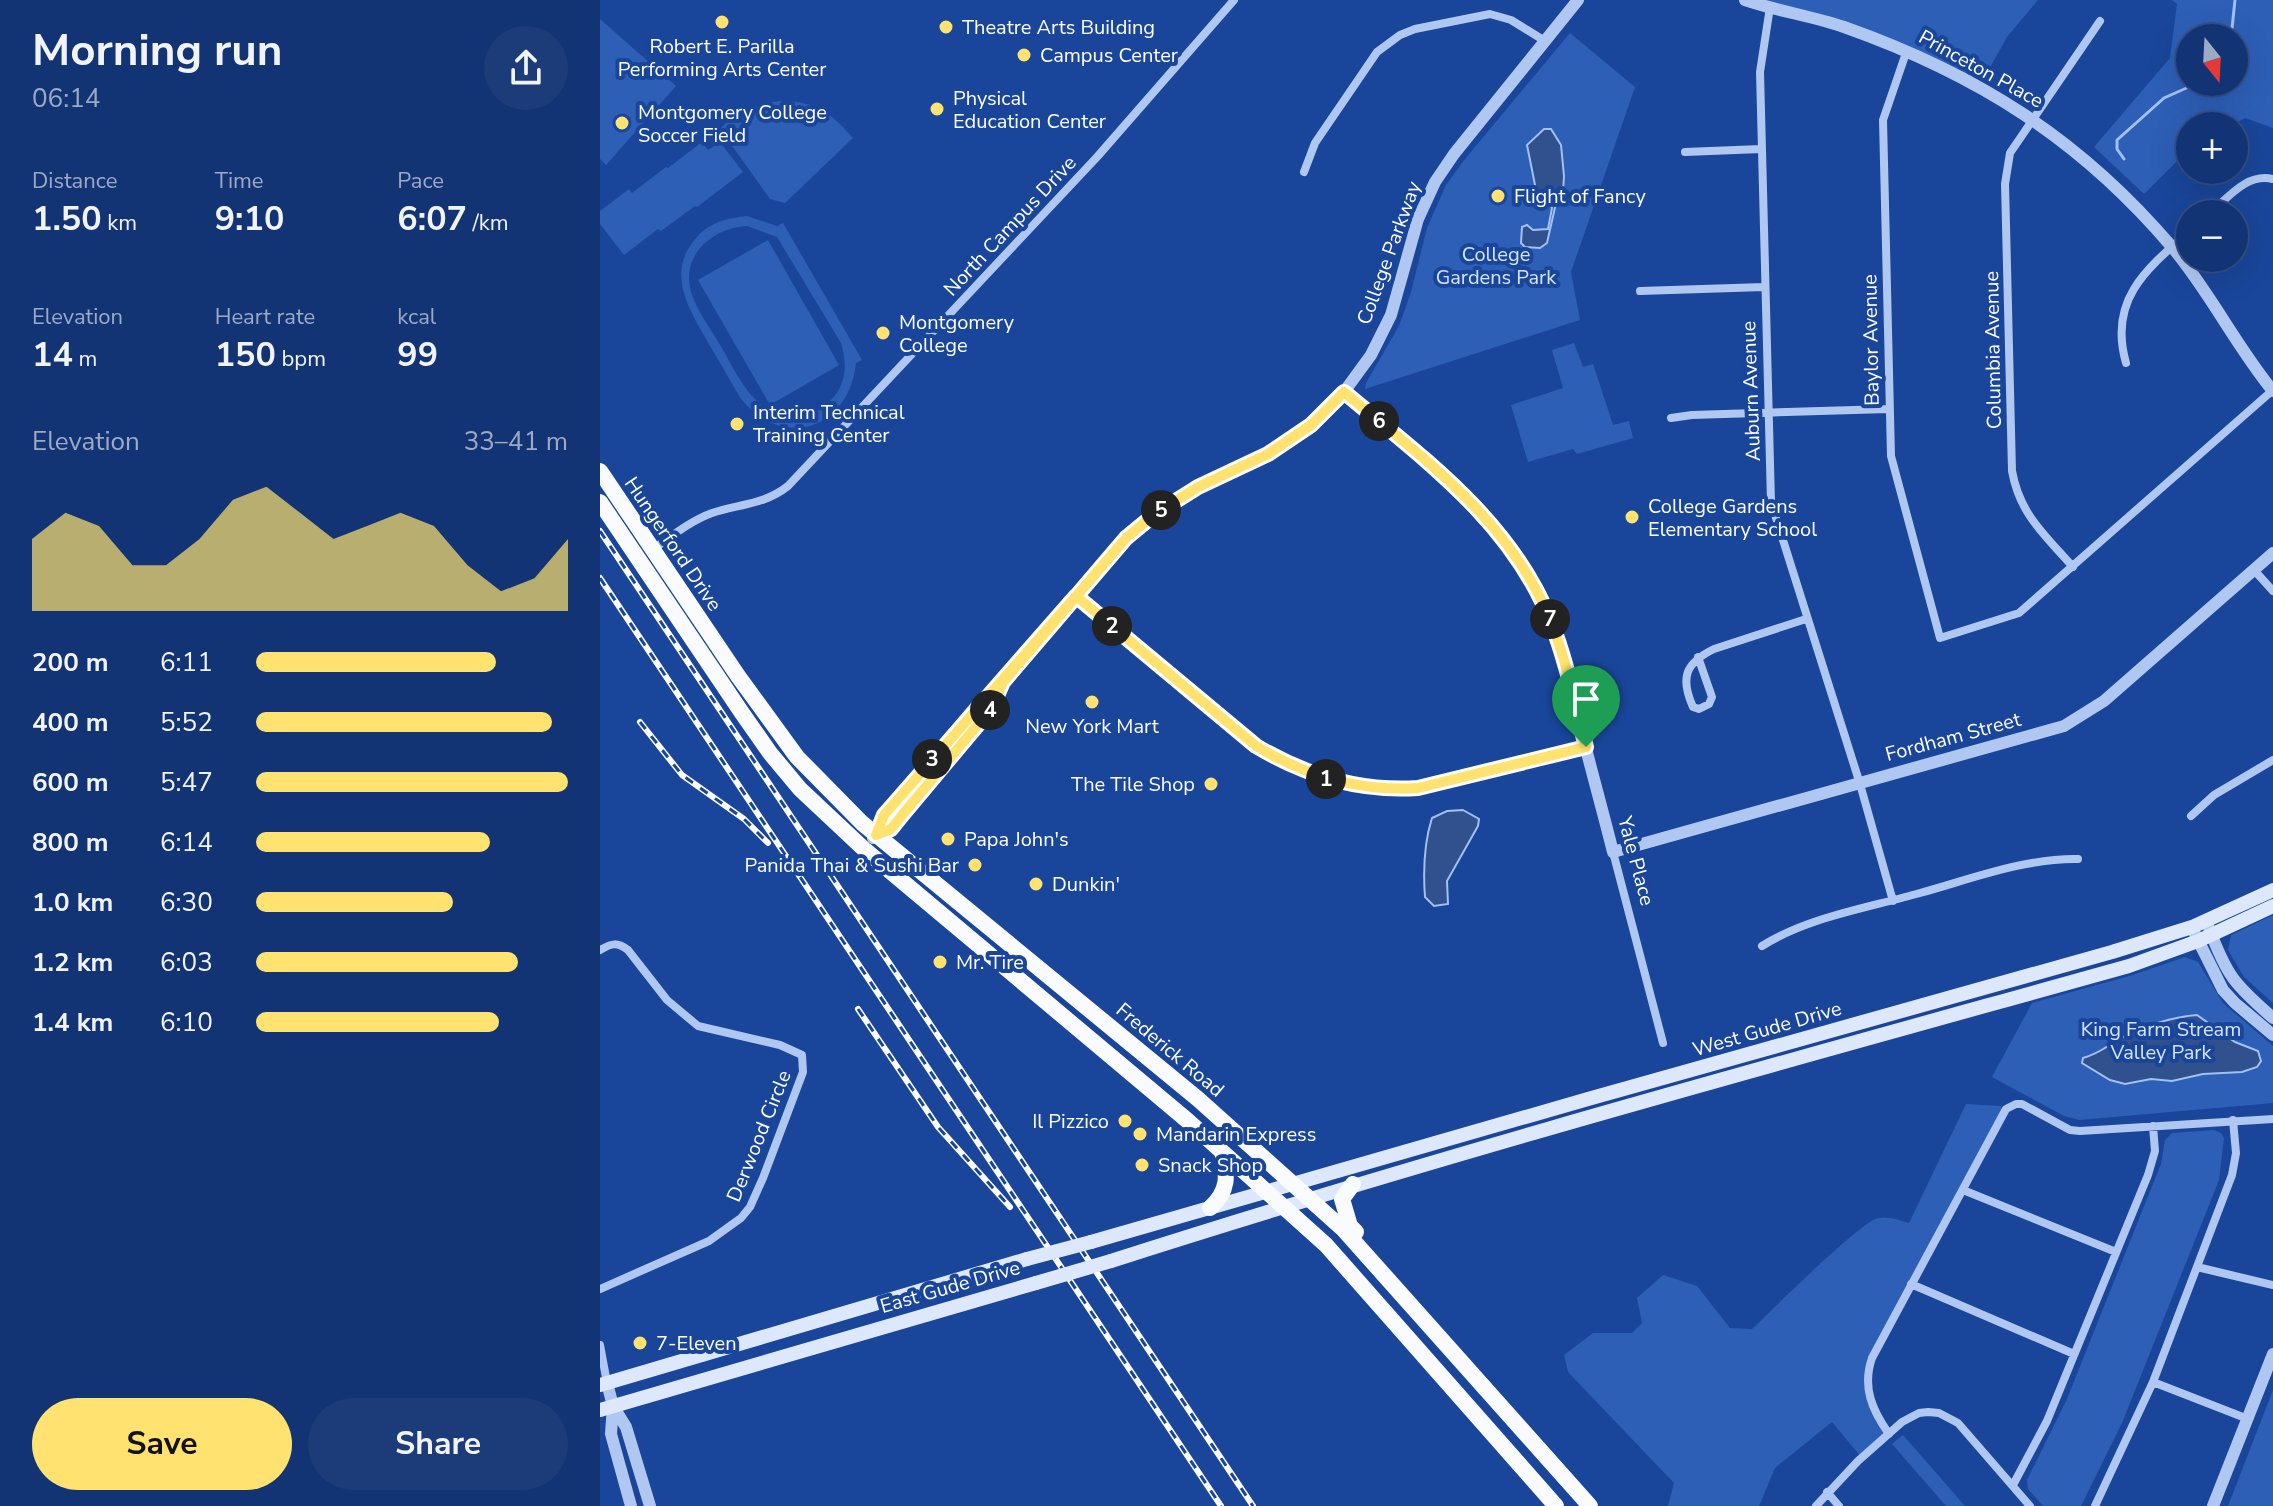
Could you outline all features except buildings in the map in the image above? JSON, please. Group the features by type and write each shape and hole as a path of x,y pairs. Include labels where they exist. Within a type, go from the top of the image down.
{"main road":[{"name":"Hungerford Drive","path":"600,471 698,651 770,753 809,797 865,850"},
{"name":"Hungerford Drive","path":"600,502 713,640"},
{"name":"Frederick Road","path":"713,640 797,757 876,835 1198,1099 1311,1198 1367,1255 1590,1506"},
{"path":"865,850 1284,1206 1365,1287 1556,1506"},
{"name":"West Gude Drive","path":"1311,1198 1676,1090 2129,966 2202,931 2273,890"},
{"name":"West Gude Drive","path":"1266,1191 2112,952 2202,931 2273,906"},
{"path":"1210,1208 1227,1184 1222,1152"},
{"path":"1353,1184 1342,1199 1350,1226 1360,1237 1367,1255"},
{"name":"East Gude Drive","path":"603,1384 1266,1191"},
{"name":"East Gude Drive","path":"606,1408 1111,1261 1311,1198"}],"street":[{"name":"North Campus Drive","path":"645,554 710,514 765,501 788,486 1097,157 1234,0"},
{"name":"College Parkway","path":"865,850 876,835 891,829 991,709 1003,682 1126,538 1155,514 1198,487 1268,454 1311,425 1344,392 1371,355 1391,315 1418,219 1435,182 1578,0"},
{"name":"Princeton Place","path":"1745,0 1840,26 1907,50 2004,100 2032,119 2099,172 2172,247 2197,278 2249,362 2273,391"},
{"name":"Auburn Avenue","path":"1770,7 1760,72 1771,502 1860,784 1893,901"},
{"path":"1304,172 1315,143 1377,52 1400,35 1415,29 1490,14 1511,20 1545,41"},
{"name":"Columbia Avenue","path":"2073,567 2027,515 2016,493 2012,471 2005,184 2010,153 2100,21"},
{"name":"Baylor Avenue","path":"1907,50 1883,120 1888,409 1891,456 1940,638 2019,613 2073,567"},
{"path":"1685,152 1761,149"},
{"path":"2226,200 2252,179 2263,176 2273,179"},
{"path":"2126,363 2119,333 2126,304 2144,273 2176,243"},
{"path":"1640,291 1764,287"},
{"path":"2073,567 2273,391"},
{"name":"Yale Place","path":"1344,392 1460,490 1513,550 1536,589 1552,624 1663,1043"},
{"path":"1671,418 1888,409"},
{"path":"2273,553 2254,570 2273,591"},
{"name":"Fordham Street","path":"1613,852 2035,735 2078,719 2104,701 2254,570"},
{"path":"1076,596 1256,746 1286,764 1326,779 1361,786 1418,788 1586,747"},
{"path":"1698,657 1712,697 1709,704 1699,709 1693,707 1685,682 1687,672 1698,657 1806,619"},
{"path":"2191,816 2214,795 2273,760"},
{"path":"1762,946 1786,931 2048,858 2078,859"},
{"path":"2202,931 2242,992 2273,1018"},
{"path":"2202,931 2223,990 2273,1035"},
{"name":"Derwood Circle","path":"600,950 612,943 628,950 667,1000 698,1026 780,1045 802,1055 804,1062 763,1178 750,1207 741,1218 709,1241 600,1289"},
{"path":"1889,1434 1872,1407 1868,1368 2003,1113 2011,1106 2022,1104 2070,1130 2080,1131 2273,1119"},
{"path":"2095,1506 2153,1382 2235,1165 2233,1120"},
{"path":"2013,1485 2047,1421 2155,1157 2153,1126"},
{"path":"1963,1190 2116,1252"},
{"path":"2197,1267 2273,1285"},
{"path":"1911,1284 2074,1354"},
{"path":"600,1345 611,1434 631,1506"},
{"path":"2213,1506 2273,1354"},
{"path":"2153,1382 2248,1419"},
{"path":"606,1408 626,1427 650,1506"},
{"path":"1816,1506 1902,1422 1919,1413 1939,1413 1958,1423 2030,1506"},
{"path":"1827,1492 1839,1506"}],"green space":[{"path":"1746,0 2038,0 2007,37 1987,73 1969,81 1935,63"},
{"path":"2172,0 2273,0 2273,128 2248,119 2248,112 2176,112 2176,162 2144,194 2094,147 2170,58 2177,4"},
{"name":"Montgomery College Soccer Field","path":"600,19 676,86 606,165 600,159"},
{"name":"College Gardens Park","path":"1570,33 1635,87 1571,272 1580,320 1365,389 1399,326 1427,228 1446,185"},
{"path":"780,101 803,103 821,110 853,138 785,203 770,199 720,129 747,109"},
{"path":"702,142 708,150 720,142 743,172 624,255 600,224 600,211 629,189 632,193"},
{"path":"747,216 777,226 783,223 862,360 856,363 851,386 841,404 828,417 812,425 794,428 776,425 758,415 741,399 687,301 681,276 683,263 697,237 720,222","holes":["747,226 777,237 841,343 844,358 843,380 836,394 827,404 798,416 767,409 748,391 697,308 689,281 694,257 701,247 721,232"]},
{"path":"768,240 839,365 770,405 698,280"},
{"path":"1574,343 1583,367 1593,364 1613,425 1629,421 1633,438 1577,454 1573,449 1528,462 1511,405 1563,388 1552,350"},
{"name":"King Farm Stream Valley Park","path":"2273,915 2273,1003 2244,977 2228,950 2231,935"},
{"name":"King Farm Stream Valley Park","path":"2185,957 2198,962 2223,1003 2273,1046 2273,1103 2079,1120 2064,1116 1992,1077 2032,1003"},
{"path":"1966,1104 2001,1106 2003,1113 1877,1346 1867,1380 1889,1434 1862,1458 1832,1422 1775,1468 1759,1506 1668,1506 1674,1483 1568,1372 1564,1355 1593,1333 1632,1333 1642,1323 1637,1298 1663,1275 1697,1286 1730,1328 1752,1329 1868,1223 1882,1218 1909,1223"},
{"path":"2214,1130 2224,1138 2219,1180 2122,1423 2081,1506 2043,1506 2028,1489 2027,1480 2067,1399 2161,1164 2165,1140 2172,1133"},
{"path":"2273,1390 2273,1506 2228,1506"},
{"path":"1903,1435 1965,1506 1946,1506 1892,1444"}],"shaded area":[{"path":"1544,129 1551,129 1561,145 1563,192 1556,203 1547,243 1540,248 1525,247 1521,243 1522,227 1548,229 1552,208 1546,197 1536,190 1527,145"},
{"path":"1463,810 1479,819 1478,826 1447,881 1448,904 1434,906 1425,897 1429,827 1432,818 1447,811"},
{"path":"2197,1015 2235,1042 2258,1051 2261,1061 2257,1067 2242,1072 2125,1084 2110,1080 2082,1063 2083,1058 2140,1029"}],"waterway":[{"path":"2232,24 2235,0"},
{"path":"2124,159 2117,149 2117,140 2164,98 2176,93"}],"railway":[{"path":"600,531 1253,1506"},
{"path":"600,578 1221,1506"},
{"path":"640,722 682,775 744,819 768,843"},
{"path":"858,1009 938,1127 1010,1207"}],"place":[{"name":"Robert E. Parilla Performing Arts Center","path":"722,22"},
{"name":"Theatre Arts Building","path":"946,27"},
{"name":"Campus Center","path":"1024,55"},
{"name":"Physical Education Center","path":"937,109"},
{"name":"Montgomery College Soccer Field","path":"622,123"},
{"name":"Flight of Fancy","path":"1498,196"},
{"name":"Montgomery College","path":"883,333"},
{"name":"Interim Technical Training Center","path":"737,424"},
{"name":"College Gardens Elementary School","path":"1632,517"},
{"name":"New York Mart","path":"1092,702"},
{"name":"The Tile Shop","path":"1211,784"},
{"name":"Papa John's","path":"948,839"},
{"name":"Panida Thai & Sushi Bar","path":"975,865"},
{"name":"Dunkin'","path":"1036,884"},
{"name":"Mr. Tire","path":"940,962"},
{"name":"Il Pizzico","path":"1125,1121"},
{"name":"Mandarin Express","path":"1140,1134"},
{"name":"Snack Shop","path":"1142,1165"},
{"name":"7-Eleven","path":"640,1343"}],"route":[{"path":"1586,747 1418,788 1349,785 1326,779 1286,764 1256,746 1076,596 1003,682 977,705 884,815 876,835 891,829 991,709 1003,682 1076,596 1126,538 1155,514 1198,487 1268,454 1311,425 1344,392 1460,490 1513,550 1552,624 1586,747"}]}
